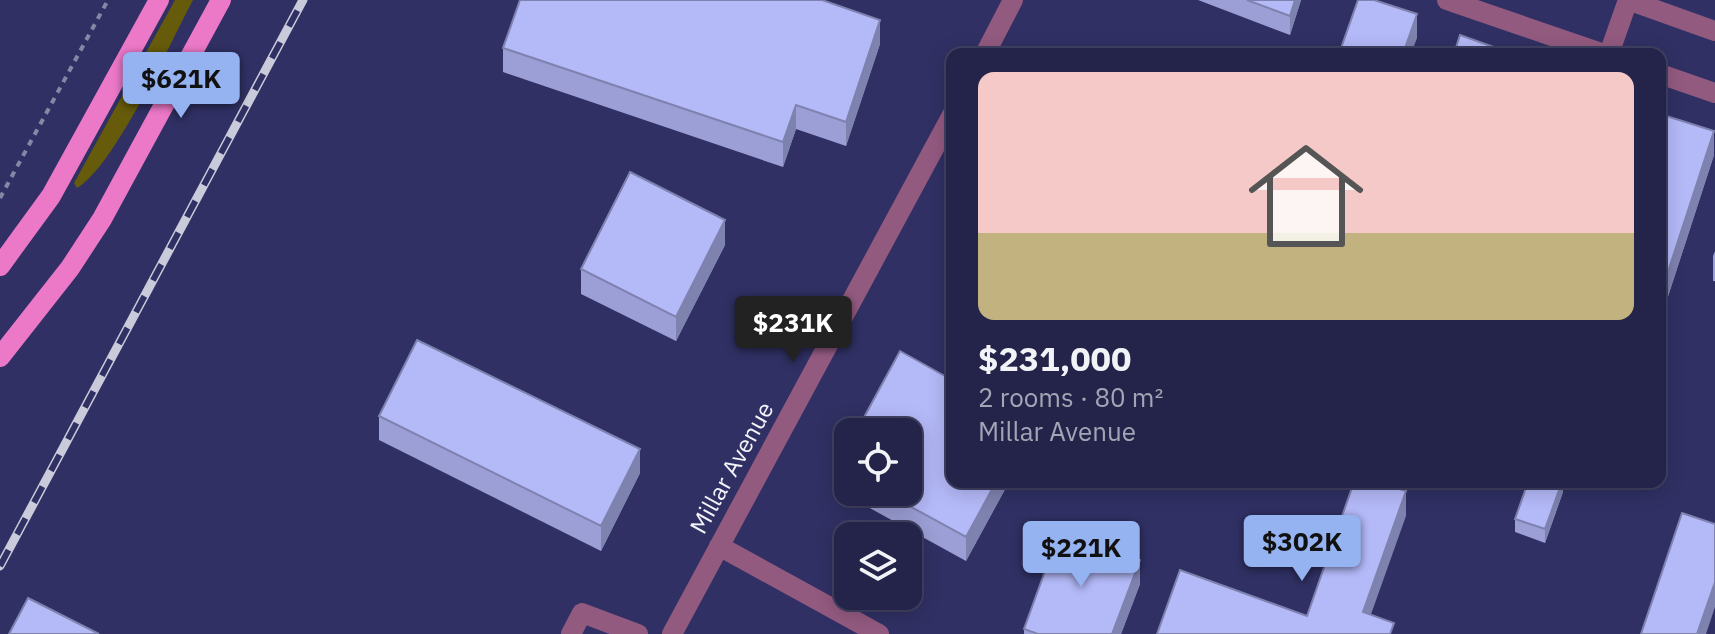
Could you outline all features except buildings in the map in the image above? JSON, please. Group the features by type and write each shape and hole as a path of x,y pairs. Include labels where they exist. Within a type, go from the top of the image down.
{"main road":[{"path":"0,266 51,196 159,0"},
{"path":"0,357 70,268 102,219 221,0"}],"street":[{"path":"988,48 1013,0"},
{"path":"1447,0 1496,8 1592,48"},
{"path":"1608,48 1628,0 1715,31"},
{"path":"1666,76 1715,93"},
{"name":"Millar Avenue","path":"672,634 946,126"},
{"path":"719,546 879,634"},
{"path":"571,634 582,613 638,634"}],"path":[{"path":"0,198 108,0"}],"shaded area":[{"path":"175,0 193,0 124,130 92,175 77,188 74,183"}],"railway":[{"path":"0,566 303,0"}]}
